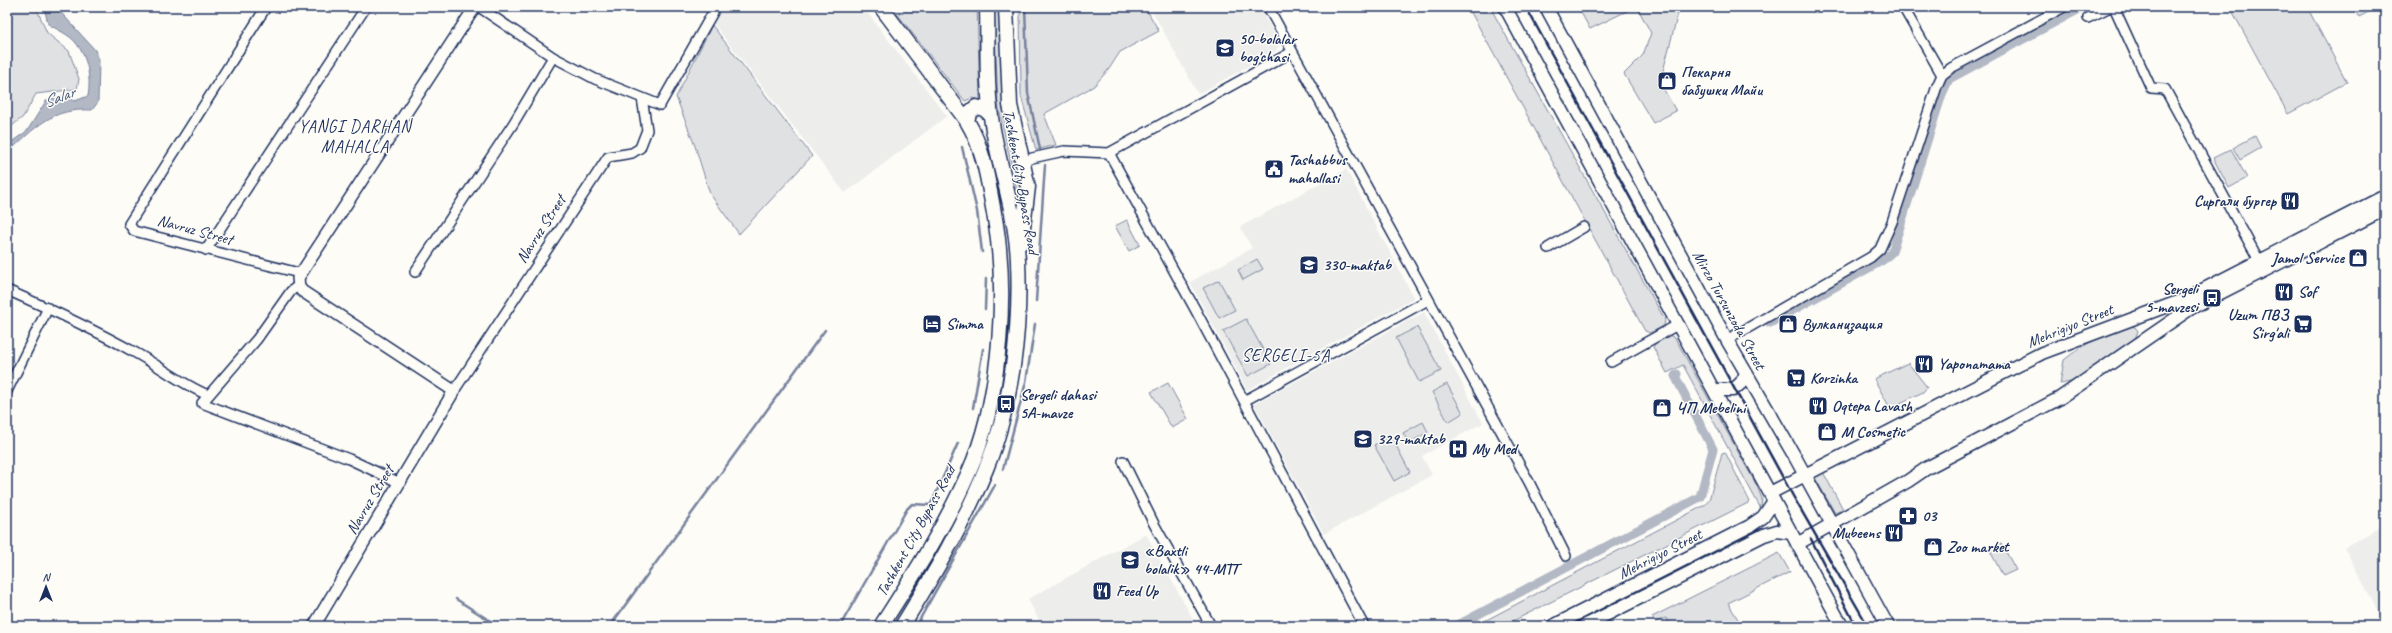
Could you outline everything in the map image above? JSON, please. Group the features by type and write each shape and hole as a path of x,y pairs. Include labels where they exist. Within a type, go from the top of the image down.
{"highway":[{"name":"Tashkent City Bypass Road","path":"881,7 966,121 982,152 999,243 1000,309 996,368 980,442 963,484 936,536 881,626"},
{"name":"Tashkent City Bypass Road","path":"904,623 964,518 986,468 998,433 1012,370 1018,261 1010,200 991,115 987,7"},
{"path":"1006,7 1010,105 1024,162 1028,195 1018,261"},
{"path":"966,121 969,113 976,107 984,109 991,115"},
{"path":"890,611 895,620 904,623"}],"main road":[{"path":"1505,7 1715,390 1842,626"},
{"name":"Mirzo Tursunzoda Street","path":"1546,7 1727,340 1805,474 1888,626"},
{"name":"Mehrigiyo Street","path":"1584,626 1764,534 1776,531 1794,539 1833,524 1927,468 2060,398 2173,319 2385,196"},
{"name":"Mehrigiyo Street","path":"1553,626 1750,526 1766,514 1772,497 1805,474 2042,353 2183,300 2262,266 2385,209"},
{"path":"1715,390 1733,390 1741,384 1746,374"}],"street":[{"name":"Navruz Street","path":"266,7 130,221 130,228 206,250 299,273"},
{"path":"206,250 366,7"},
{"path":"454,391 302,291 298,285 299,273 475,7"},
{"path":"479,7 553,57 595,79 660,105 716,7"},
{"path":"1268,7 1529,482 1566,556"},
{"path":"1903,7 1942,75"},
{"path":"1727,340 1871,257 1880,249 1892,222 1936,86 1942,75 1951,68 2064,7"},
{"path":"2088,18 2110,7"},
{"path":"2114,7 2151,88 2166,89 2262,266"},
{"path":"1024,162 1032,158 1064,151 1109,153 1292,52"},
{"path":"415,272 513,124 553,57"},
{"name":"Navruz Street","path":"314,626 454,391 608,157 632,153 640,148 647,130 642,98"},
{"path":"1109,153 1364,626"},
{"path":"1548,248 1584,227"},
{"path":"298,285 291,291 257,339 202,403 350,459 400,483"},
{"path":"7,290 48,308 134,352 188,387 208,395"},
{"path":"1244,401 1428,300"},
{"path":"7,391 48,308"},
{"path":"1611,362 1679,324"},
{"path":"1123,461 1154,524 1211,626"}],"shaded area":[{"path":"7,7 36,7 47,33 69,51 79,79 77,89 36,94 23,117 7,130"},
{"path":"723,7 863,7 947,116 845,193 713,23"},
{"path":"892,7 977,7 980,100 972,98 965,101"},
{"path":"994,7 1001,7 1022,173 1021,211 998,104"},
{"path":"1020,7 1145,7 1159,31 1120,52 1109,69 1094,86 1044,114 1056,145 1036,150 1021,96"},
{"name":"50-bolalar bog'chasi","path":"1150,7 1259,7 1280,44 1276,51 1198,94"},
{"path":"1468,7 1490,7 1665,320 1664,326 1650,333 1645,331"},
{"path":"1578,7 1635,7 1590,29"},
{"path":"1637,7 1689,7 1678,13 1660,83 1676,111 1653,123 1624,74 1643,55 1651,33"},
{"path":"2230,7 2307,7 2347,82 2288,114"},
{"path":"2353,7 2378,7 2359,17"},
{"path":"712,25 812,156 739,234 710,194 695,146 676,97"},
{"path":"2255,136 2261,148 2240,160 2233,148"},
{"path":"2231,149 2247,178 2229,188 2213,158"},
{"name":"330-maktab","path":"1346,169 1414,298 1247,390 1190,282 1252,248 1240,227"},
{"path":"1127,220 1140,245 1129,251 1115,226"},
{"path":"1257,259 1263,269 1243,280 1238,270"},
{"path":"1219,280 1235,310 1219,318 1203,288"},
{"name":"329-maktab","path":"1424,312 1483,423 1422,456 1432,475 1324,534 1254,404"},
{"path":"1246,319 1271,364 1248,376 1223,331"},
{"path":"2130,326 2135,327 2138,331 2135,339 2076,381 2060,384 2064,360 2080,348"},
{"path":"1417,327 1441,371 1419,382 1396,338"},
{"path":"1669,335 1675,338 1757,486 1762,499 1761,509 1683,365 1667,373 1653,347 1656,343"},
{"path":"1908,363 1927,387 1923,392 1890,408 1874,379"},
{"path":"1168,383 1188,419 1172,428 1151,392"},
{"path":"1447,384 1463,413 1448,422 1432,392"},
{"path":"1423,422 1428,432 1409,443 1403,433"},
{"path":"1391,436 1410,472 1394,481 1374,445"},
{"path":"1725,452 1750,502 1503,626 1475,626 1705,505 1709,500 1722,453"},
{"path":"1823,472 1843,509 1835,513 1814,476"},
{"path":"2385,525 2385,625 2344,547"},
{"name":"«Baxtli bolalik» 44-MTT","path":"1146,534 1197,626 1042,626 1028,599"},
{"path":"2001,543 2016,570 2003,576 1989,549"},
{"path":"1779,553 1790,572 1728,603 1742,626 1671,626 1666,618 1655,622 1652,617"}],"water":[{"name":"Salar","path":"44,7 56,7 95,50 99,60 98,102 92,110 65,112 45,121 36,127 7,153 7,145 27,131 46,101 62,96 75,101 88,96 89,76 83,55 73,40 48,24"}],"waterway":[{"path":"1025,7 1028,93 1040,149"},
{"path":"1770,323 1883,260 1892,252 1942,94 1949,79 2083,7"},
{"path":"962,147 977,211 982,252"},
{"path":"1036,301 1045,165"},
{"path":"985,309 986,279"},
{"path":"1003,469 1026,382 1035,324"},
{"path":"610,626 825,330"},
{"path":"973,408 983,349"},
{"path":"1456,626 1700,497 1713,449 1675,376 1677,374"},
{"path":"840,626 907,509 912,504 930,505 958,443"},
{"path":"916,626 995,485"},
{"path":"456,599 498,626"}],"railway":[{"path":"1526,7 1793,496 1868,626"},
{"path":"1811,539 1856,626"}],"place":[{"name":"50-bolalar bog'chasi","path":"1225,48"},
{"name":"Пекарня бабушки Майи","path":"1667,81"},
{"name":"Tashabbus mahallasi","path":"1274,169"},
{"name":"Сиргали бургер","path":"2290,201"},
{"name":"Jamol Service","path":"2358,258"},
{"name":"330-maktab","path":"1309,265"},
{"name":"Sof","path":"2284,292"},
{"name":"Sergeli 5-mavzesi","path":"2212,298"},
{"name":"Simma","path":"932,324"},
{"name":"Вулканизация","path":"1788,324"},
{"name":"Uzum ПВЗ Sirg'ali","path":"2303,324"},
{"name":"Yaponamama","path":"1924,364"},
{"name":"Korzinka","path":"1796,378"},
{"name":"Sergeli dahasi 5A-mavze","path":"1006,404"},
{"name":"Oqtepa Lavash","path":"1818,406"},
{"name":"ЧП Mebelini","path":"1662,408"},
{"name":"M Cosmetic","path":"1827,432"},
{"name":"329-maktab","path":"1363,439"},
{"name":"My Med","path":"1458,449"},
{"name":"03","path":"1908,516"},
{"name":"Mubeens","path":"1894,533"},
{"name":"Zoo market","path":"1933,547"},
{"name":"«Baxtli bolalik» 44-MTT","path":"1130,560"},
{"name":"Feed Up","path":"1102,591"}],"district":[{"name":"YANGI DARHAN MAHALLA","path":"355,136"},
{"name":"SERGELI-5A","path":"1286,355"}]}
